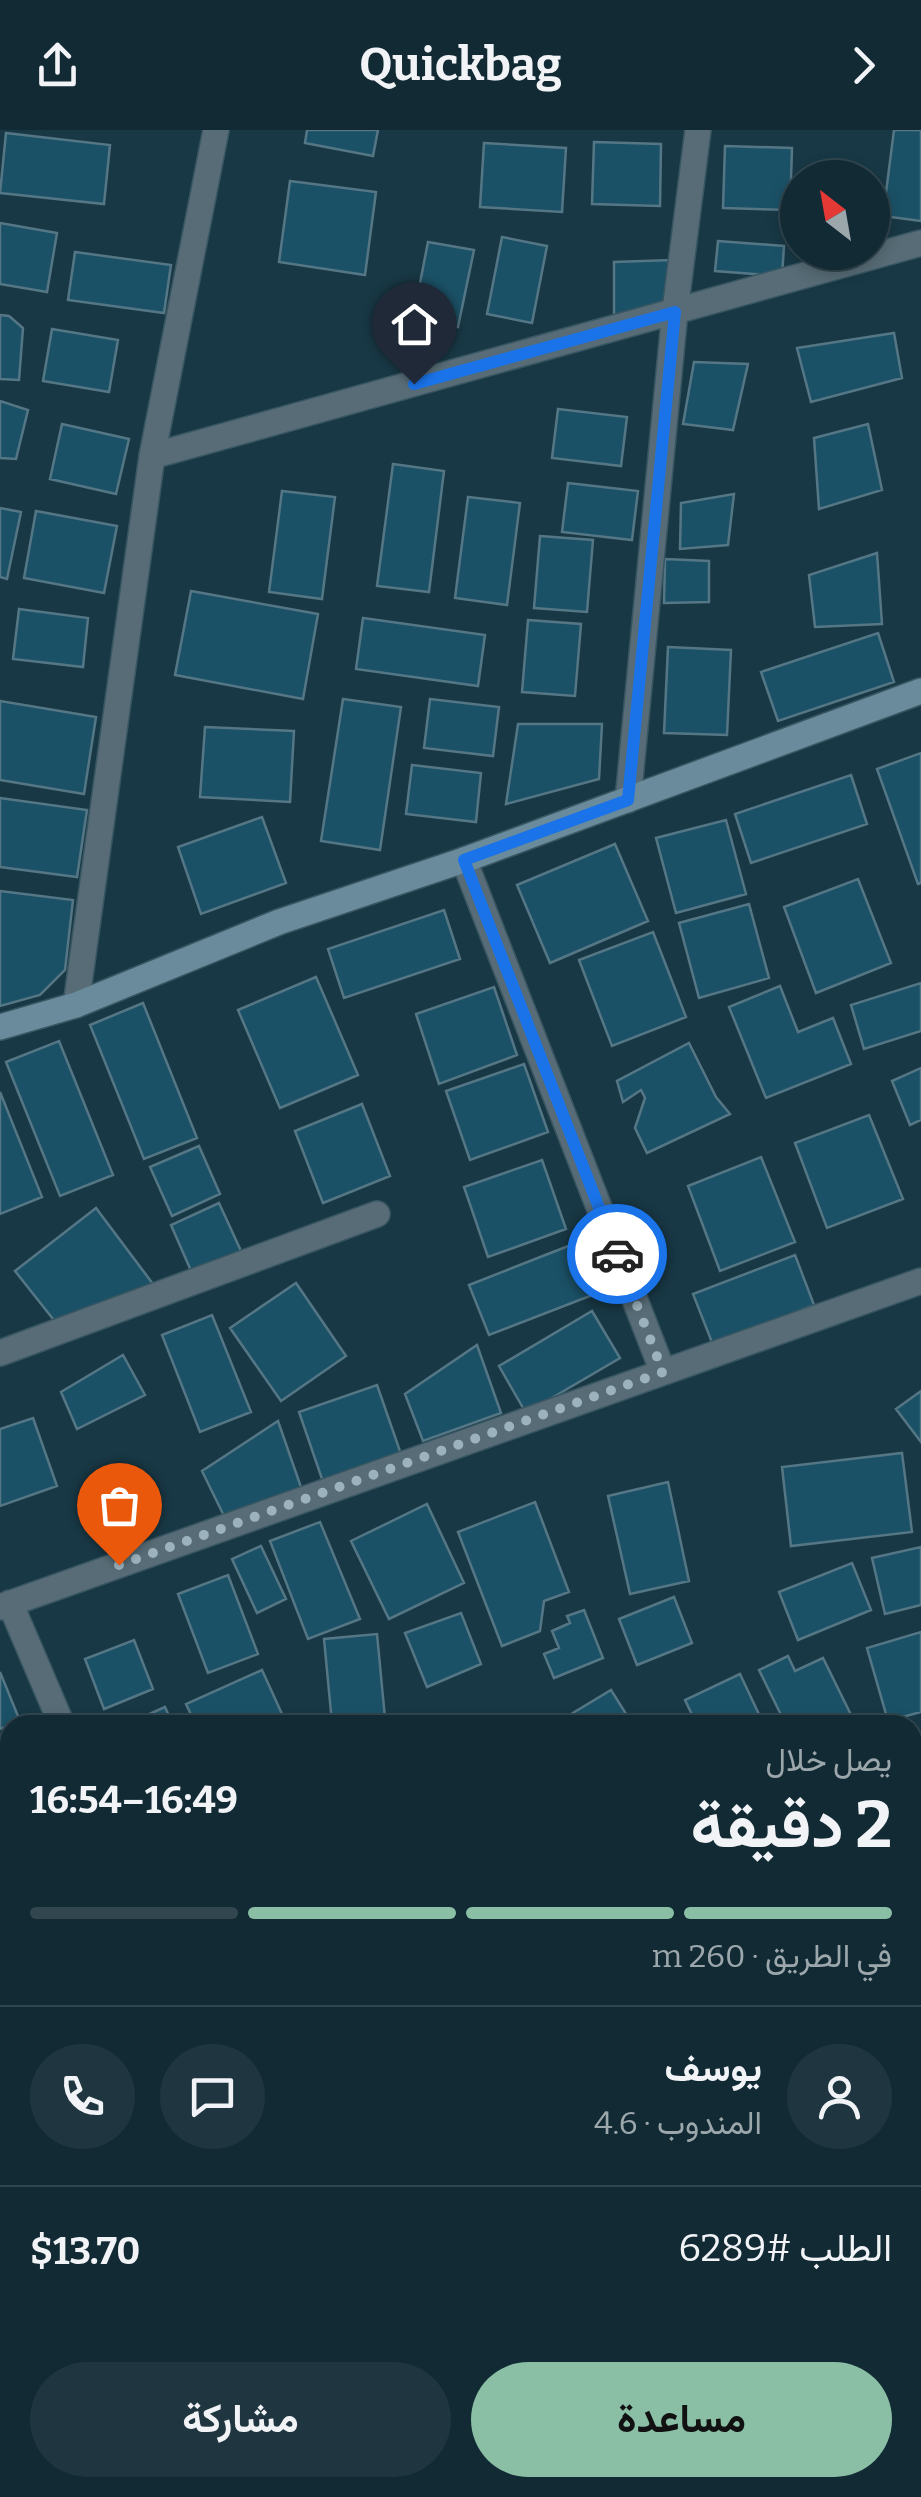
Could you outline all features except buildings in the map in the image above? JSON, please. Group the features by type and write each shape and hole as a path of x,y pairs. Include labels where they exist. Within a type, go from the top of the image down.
{"street":[{"path":"76,1004 152,456 216,130"},
{"path":"628,800 675,312 698,130"},
{"path":"152,456 921,244"},
{"path":"0,1027 76,1004 279,922 464,860 921,691"},
{"path":"464,860 663,1372"},
{"path":"0,1353 377,1214"},
{"path":"57,1715 5,1605 921,1280"}],"way so far":[{"path":"119,1565 663,1372 617,1254"}],"route":[{"path":"414,384 675,312 628,800 464,860 617,1254"}]}
